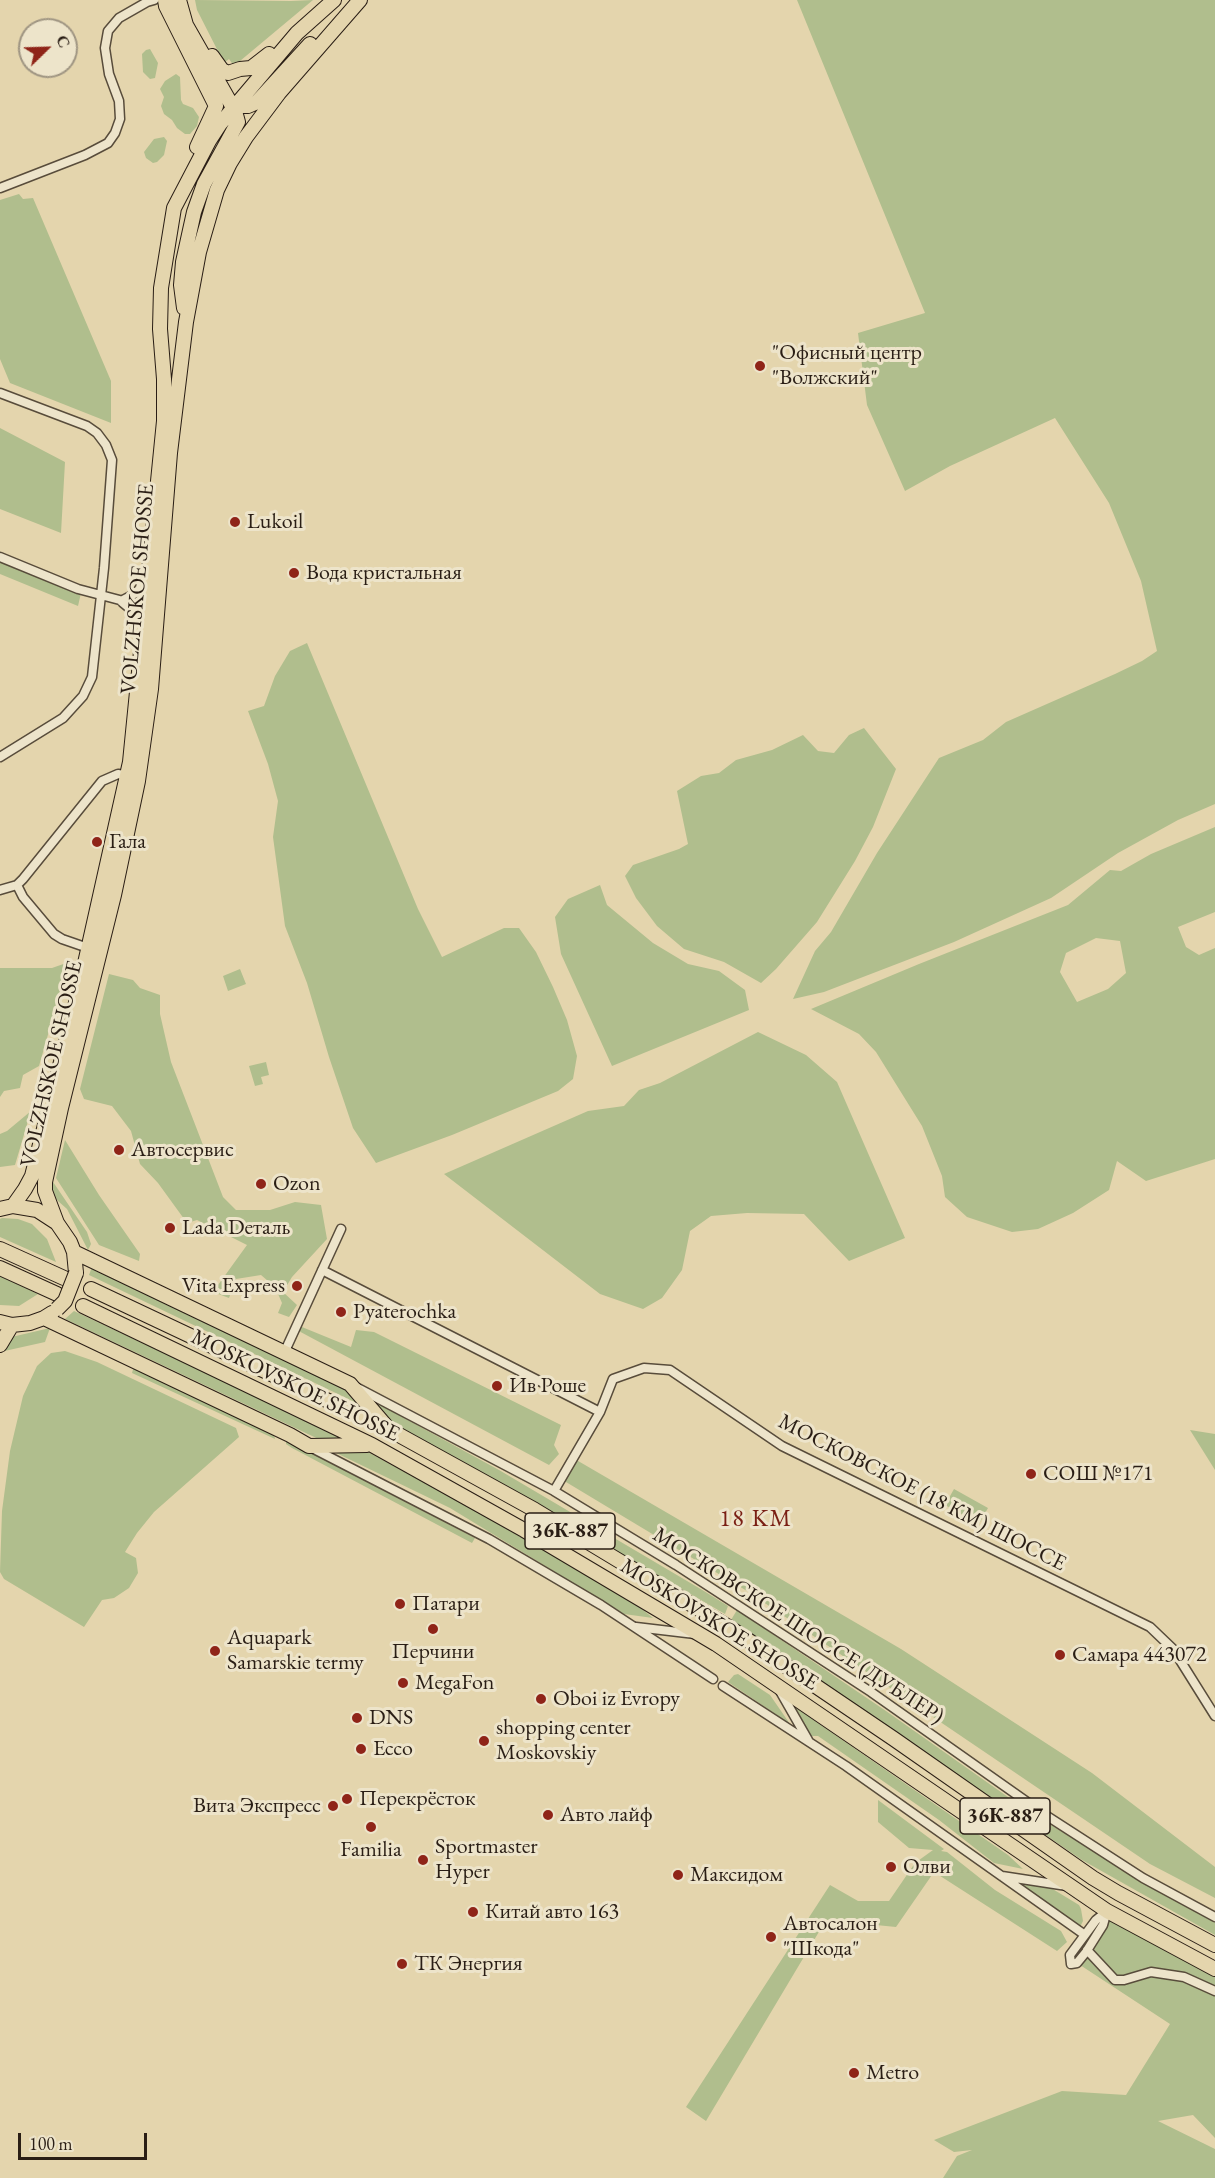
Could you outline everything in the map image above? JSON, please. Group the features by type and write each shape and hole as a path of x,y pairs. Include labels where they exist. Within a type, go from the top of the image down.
{"main road":[{"path":"165,0 216,106 181,185 174,208"},
{"path":"170,0 190,45 230,105"},
{"path":"179,0 186,25 238,122 204,184 187,237 181,285 186,322"},
{"path":"184,0 217,65 228,73 258,65 276,46 297,33"},
{"name":"VOLZHSKOE SHOSSE","path":"75,1252 57,1223 45,1191 46,1178 130,824 154,663 152,535 164,422 164,379 160,329 161,288 174,208 230,105 297,33 334,0"},
{"name":"VOLZHSKOE SHOSSE","path":"7,1207 25,1189 32,1176 77,999 128,776 146,610 154,589 186,322 207,220 217,190 230,163 261,116 360,0"},
{"path":"230,105 248,106 257,102 313,41 346,15"},
{"path":"7,1207 37,1210 57,1223"},
{"path":"0,1249 70,1275"},
{"path":"0,1345 6,1323 44,1318 65,1301 75,1252 350,1384 390,1430"},
{"path":"0,1268 57,1294"},
{"name":"MOSKOVSKOE SHOSSE","path":"91,1289 390,1430 535,1510 747,1639 1118,1893 1215,1946"},
{"name":"MOSKOVSKOE SHOSSE","path":"83,1306 372,1445 524,1530 700,1635 776,1684 1107,1911 1215,1969"},
{"path":"44,1318 309,1446 372,1445"},
{"path":"734,1657 747,1639"},
{"path":"1107,1911 1118,1893"}],"street":[{"path":"0,188 85,155 108,143 120,120 119,102 109,74 105,48 108,31 119,18 154,0"},
{"path":"0,393 87,426 97,433 106,445 112,460 92,677 83,696 63,718 0,757"},
{"path":"120,601 130,598 140,588 145,548 152,535"},
{"path":"0,557 78,589 146,610 150,613 152,620 150,642 154,663"},
{"path":"120,601 138,618 143,643"},
{"path":"0,890 17,885 102,781 118,774 128,776"},
{"path":"17,885 23,897 54,934 88,948"},
{"path":"285,1352 341,1229"},
{"path":"322,1270 600,1412"},
{"name":"МОСКОВСКОЕ (18 КМ) ШОССЕ","path":"554,1491 600,1412 613,1379 644,1368 670,1370 782,1446 1150,1627 1173,1649 1215,1716"},
{"name":"МОСКОВСКОЕ ШОССЕ (ДУБЛЕР)","path":"350,1384 554,1491 758,1618 871,1692 1047,1816 1143,1878 1215,1917"},
{"path":"309,1446 489,1539 633,1626 713,1679"},
{"path":"633,1626 700,1635"},
{"path":"776,1684 810,1743"},
{"path":"723,1686 810,1743 1085,1935"},
{"path":"999,1875 1070,1887"},
{"path":"1107,1911 1103,1925 1087,1950 1077,1963 1071,1964 1070,1955 1096,1920 1107,1911"},
{"path":"1087,1950 1115,1980 1124,1980 1151,1972 1184,1977 1215,1991"}],"green space":[{"path":"195,0 313,0 234,66 229,59 224,63 197,10"},
{"path":"797,0 1215,0 1215,804 1178,820 1118,853 1051,898 954,942 824,992 793,999 815,951 831,932 877,853 939,758 983,740 1006,722 1115,674 1157,651 1141,581 1109,503 1055,418 950,466 905,491 867,405 858,333 925,313"},
{"path":"150,49 158,63 155,78 150,79 143,72 142,54"},
{"path":"176,74 180,77 183,104 193,108 199,117 197,126 190,134 185,134 177,128 164,114 161,106 164,97 160,89 165,81"},
{"path":"164,137 167,141 164,155 153,163 146,158 144,152 154,139"},
{"path":"19,194 23,199 33,198 111,381 111,423 10,383 0,359 0,200"},
{"path":"0,428 65,462 61,533 0,509"},
{"path":"0,560 81,593 78,606 0,574"},
{"path":"307,643 418,909 442,957 504,928 519,928 536,952 553,987 567,1020 577,1056 573,1079 558,1091 452,1135 376,1163 353,1128 307,983 285,926 273,837 278,801 268,764 248,711 264,706 275,676 290,651"},
{"path":"864,728 896,769 873,827 855,861 817,922 776,969 761,983 724,962 684,949 657,926 636,898 625,876 633,865 688,844 677,791 701,776 719,773 736,760 772,750 803,735 818,751 834,753 849,735"},
{"path":"1215,827 1215,912 1178,927 1186,947 1199,955 1215,948 1215,1159 1146,1181 1117,1161 1109,1190 1073,1213 1038,1229 1012,1232 967,1217 945,1197 942,1176 922,1126 876,1052 859,1034 811,1009 1068,905 1110,870 1121,871 1151,854","holes":["1096,938 1120,941 1126,973 1108,989 1077,1002 1060,972 1066,953"]},
{"path":"600,885 607,905 653,943 688,964 719,971 745,990 749,1010 612,1066 561,954 555,917 568,899"},
{"path":"72,961 63,982 39,1066 23,1075 20,1088 4,1091 0,1097 0,968 52,968"},
{"path":"240,969 246,984 228,991 223,976"},
{"path":"109,974 133,980 140,988 160,995 160,1014 171,1062 223,1197 236,1210 270,1210 295,1202 321,1205 327,1239 292,1277 283,1292 297,1305 289,1317 278,1313 282,1303 275,1287 261,1275 236,1279 229,1298 213,1292 247,1245 197,1220 187,1223 158,1183 140,1164 131,1131 112,1106 84,1099 80,1089"},
{"path":"758,1032 806,1055 837,1082 905,1238 849,1261 804,1214 747,1213 711,1216 690,1231 682,1270 662,1298 643,1309 600,1294 444,1174 588,1111 624,1106 639,1090 660,1083"},
{"path":"266,1062 269,1075 261,1077 263,1084 255,1086 249,1066"},
{"path":"31,1111 15,1165 0,1167 0,1134"},
{"path":"65,1140 99,1195 140,1254 139,1261 99,1245 56,1178"},
{"path":"51,1179 87,1232 91,1244 88,1250 67,1209 45,1185"},
{"path":"0,1219 18,1219 32,1224 47,1239 56,1262 0,1237"},
{"path":"92,1267 347,1389 363,1406 89,1275"},
{"path":"0,1276 38,1294 19,1306 0,1305"},
{"path":"74,1311 350,1443 329,1444 65,1319"},
{"path":"297,1325 351,1347 356,1330 374,1332 561,1425 554,1445 559,1454 549,1465 295,1329"},
{"path":"50,1328 45,1342 0,1352 3,1339"},
{"path":"65,1351 97,1362 236,1428 239,1437 154,1512 125,1552 136,1558 138,1573 129,1588 114,1598 102,1600 84,1627 4,1579 0,1572 2,1511 10,1451 23,1396 37,1366 51,1353"},
{"path":"134,1366 274,1435 275,1439 132,1373"},
{"path":"361,1392 704,1591 728,1606 725,1614 387,1420"},
{"path":"1190,1430 1215,1434 1215,1470"},
{"path":"286,1440 475,1538 472,1543 292,1448 286,1444"},
{"path":"328,1449 366,1451 632,1601 653,1618 624,1614 450,1508"},
{"path":"573,1458 901,1649 1092,1773 1215,1867 1215,1898 1150,1864 747,1591 561,1479"},
{"path":"954,1489 988,1508 979,1524 945,1505"},
{"path":"737,1610 1025,1809 1131,1874 1215,1920 1215,1935 1082,1860 731,1620"},
{"path":"738,1674 770,1695 790,1724 728,1682"},
{"path":"795,1707 1008,1855 1023,1869 994,1863 939,1820 818,1736 811,1736"},
{"path":"878,1800 944,1849 941,1851 947,1852 995,1890 1061,1931 1067,1942 1057,1951 934,1872 896,1927 826,1920 706,2121 686,2107 830,1885 858,1901 889,1901 915,1863 933,1850 909,1848 878,1822"},
{"path":"1012,1879 1051,1888 1079,1905 1083,1921 1080,1927"},
{"path":"1107,1911 1215,1968 1215,2138 1193,2115 1158,2121 1215,2149 1215,2178 943,2178 957,2156 972,2150 954,2152 934,2140 1062,2091 1126,2095 1170,2024 1077,1963"}],"place":[{"name":"\"Офисный центр \"Волжский\"","path":"760,366"},
{"name":"Lukoil","path":"235,522"},
{"name":"Вода кристальная","path":"294,573"},
{"name":"Гала","path":"97,842"},
{"name":"Автосервис","path":"119,1150"},
{"name":"Ozon","path":"261,1184"},
{"name":"Lada Dеталь","path":"170,1228"},
{"name":"Vita Express","path":"297,1286"},
{"name":"Pyaterochka","path":"341,1312"},
{"name":"Ив Роше","path":"497,1386"},
{"name":"СОШ №171","path":"1031,1474"},
{"name":"Патари","path":"400,1604"},
{"name":"Перчини","path":"433,1629"},
{"name":"Aquapark Samarskie termy","path":"215,1651"},
{"name":"Самара 443072","path":"1060,1655"},
{"name":"MegaFon","path":"403,1683"},
{"name":"Oboi iz Evropy","path":"541,1699"},
{"name":"DNS","path":"357,1718"},
{"name":"shopping center Moskovskiy","path":"484,1741"},
{"name":"Ecco","path":"361,1749"},
{"name":"Перекрёсток","path":"347,1799"},
{"name":"Вита Экспресс","path":"333,1806"},
{"name":"Авто лайф","path":"548,1815"},
{"name":"Familia","path":"371,1827"},
{"name":"Sportmaster Hyper","path":"423,1860"},
{"name":"Олви","path":"891,1867"},
{"name":"Максидом","path":"678,1875"},
{"name":"Китай авто 163","path":"473,1912"},
{"name":"Автосалон \"Шкода\"","path":"771,1937"},
{"name":"ТК Энергия","path":"402,1964"},
{"name":"Metro","path":"854,2073"}],"district":[{"name":"18 KM","path":"756,1519"}]}
